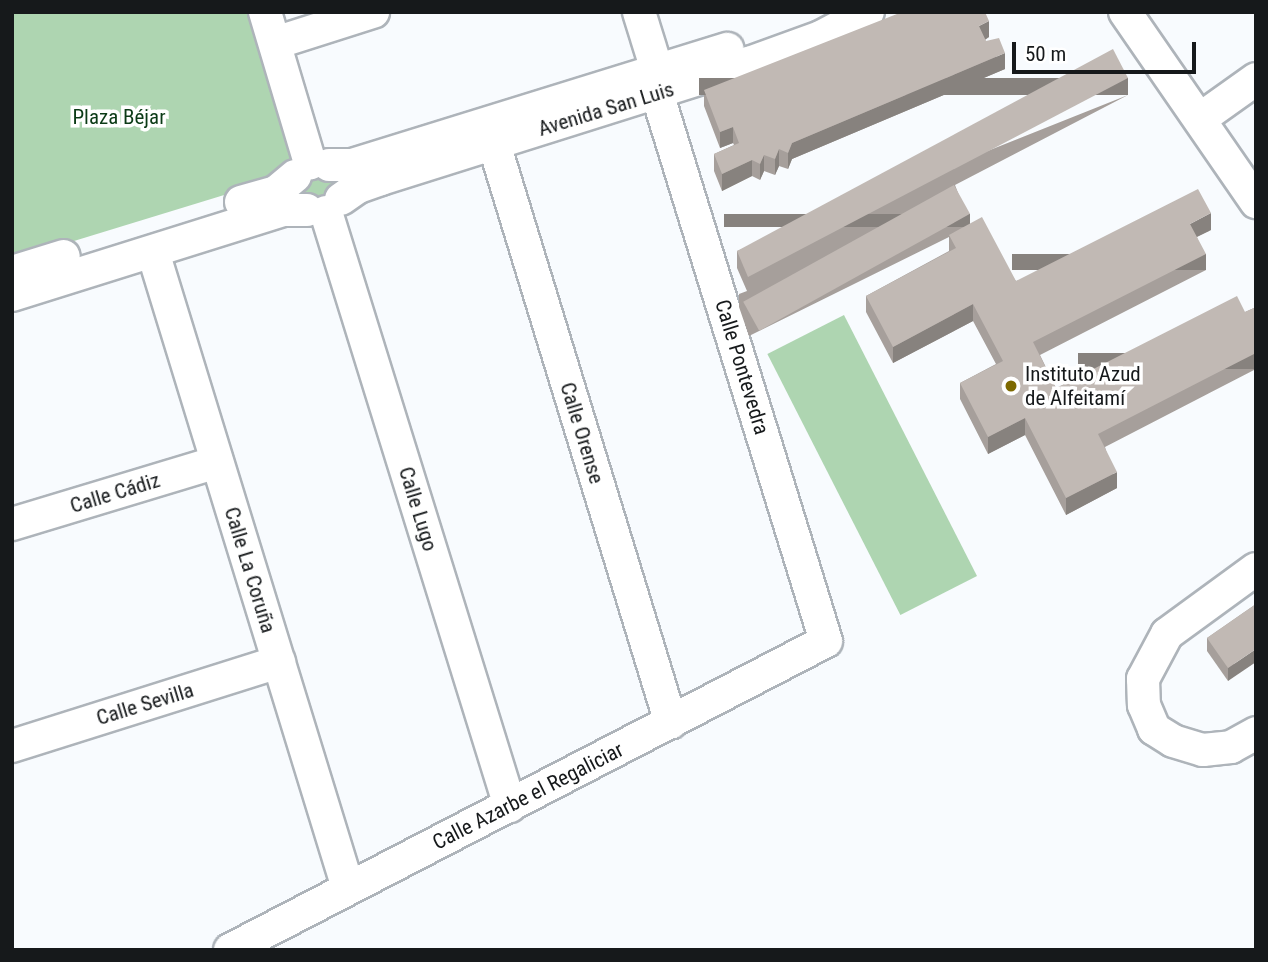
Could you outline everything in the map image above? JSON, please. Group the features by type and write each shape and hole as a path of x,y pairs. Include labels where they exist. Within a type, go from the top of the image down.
{"street":[{"path":"265,12 311,168 294,196 325,207 342,179 311,168"},
{"path":"275,43 373,12"},
{"name":"Calle Pontevedra","path":"639,12 657,81 826,641"},
{"name":"Avenida San Luis","path":"12,272 276,192 311,168 352,165 821,37 868,12"},
{"path":"1125,12 1256,202"},
{"name":"Avenida San Luis","path":"12,295 284,210 325,207 358,187 494,144 657,81 819,13"},
{"path":"1200,119 1256,79"},
{"name":"Calle Orense","path":"494,144 671,723"},
{"name":"Calle Lugo","path":"325,207 510,806"},
{"name":"Calle La Coruña","path":"153,252 348,888"},
{"name":"Calle Cádiz","path":"12,524 217,462"},
{"path":"1256,569 1167,634 1143,679 1144,705 1154,729 1173,741 1203,750 1231,747 1256,733"},
{"name":"Calle Azarbe el Regaliciar","path":"230,950 826,641"},
{"name":"Calle Sevilla","path":"12,746 279,662"}],"green space":[{"name":"Plaza Béjar","path":"12,12 251,12 295,155 291,166 276,179 12,260"},
{"path":"318,171 329,176 334,187 329,198 318,203 307,198 302,187 307,176"},
{"path":"844,315 977,576 900,615 767,354"}],"building":[{"path":"902,12 985,12 989,21 979,26 986,41 999,38 1005,53 792,143 788,153 779,149 775,159 764,155 760,164 752,160 722,174 714,154 739,143 733,127 720,132 704,90"},
{"path":"1113,49 1128,78 748,277 737,251"},
{"path":"954,185 970,214 759,331 743,302"},
{"path":"1198,189 1211,213 1190,224 1206,254 1033,342 1056,388 1237,296 1245,312 1256,307 1256,353 1098,434 1117,472 1066,498 1025,418 988,437 960,383 1003,361 973,304 893,347 866,296 956,248 949,235 982,217 1016,281"},
{"path":"1256,604 1256,649 1228,668 1207,638"}],"place":[{"name":"Instituto Azud de Alfeitamí","path":"1011,386"}]}
